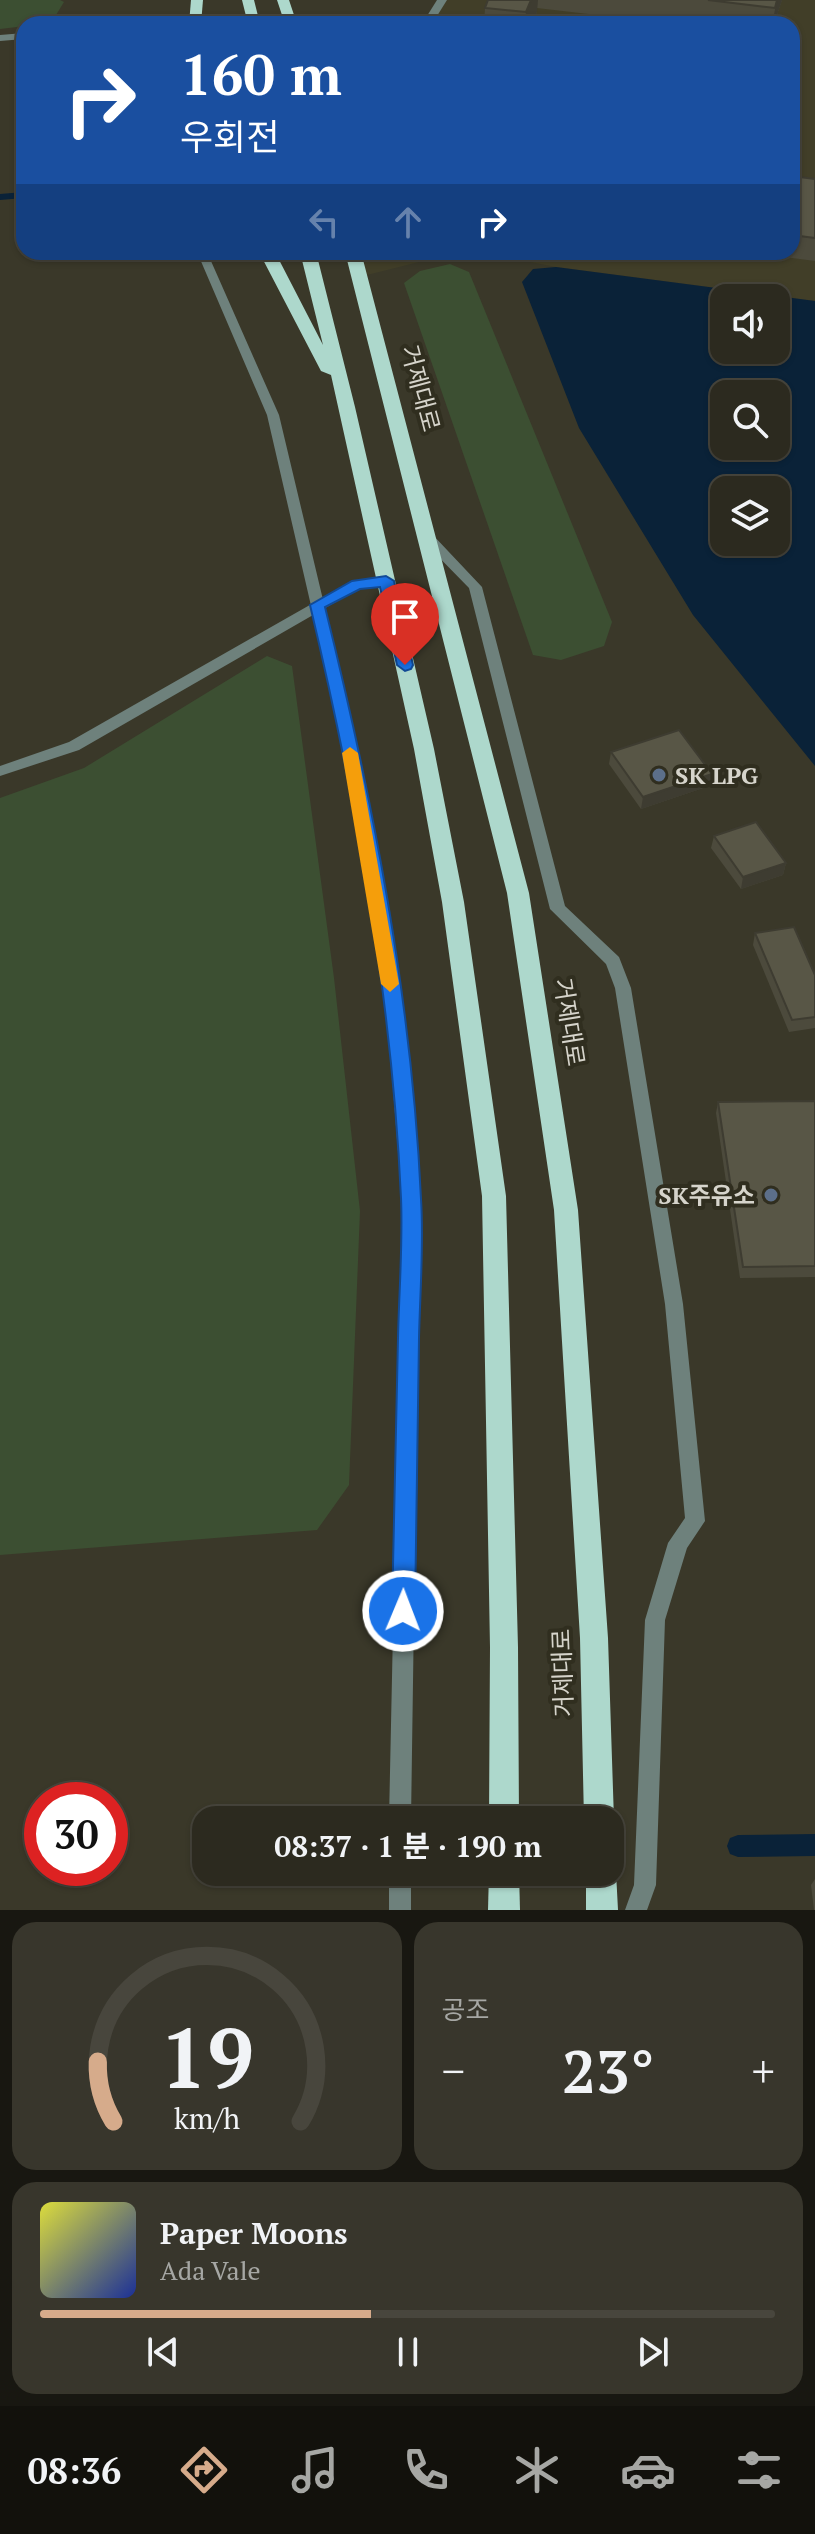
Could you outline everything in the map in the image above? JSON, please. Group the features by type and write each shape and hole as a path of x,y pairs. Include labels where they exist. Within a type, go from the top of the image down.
{"highway":[{"path":"272,260 347,407"},
{"path":"310,260 347,407 424,749 453,902 494,1196 504,1632 504,1806"},
{"name":"거제대로","path":"355,260 518,893 566,1210 594,1638 599,1806"},
{"path":"359,277 366,260"},
{"path":"504,1886 504,1910"},
{"path":"601,1886 602,1910"}],"street":[{"path":"205,260 273,415 337,688 370,854 396,1026 411,1202 400,1806"},
{"path":"426,536 475,587 558,909 613,961 623,988 640,1079 674,1304 695,1521 678,1543 655,1620 645,1885 636,1910"},
{"path":"0,771 74,746 317,605 357,584 386,581"},
{"path":"400,1886 400,1910"}],"shaded area":[{"path":"442,0 815,0 815,301 790,298 790,284 710,284 710,287 520,260 800,260 800,16 432,16"},
{"path":"366,260 427,260 359,277"}],"green space":[{"path":"0,0 64,2 55,16 16,16 16,27 0,29"},
{"path":"450,264 469,272 612,622 604,646 561,660 533,655 404,283 420,271"},
{"path":"267,656 292,666 334,978 360,1211 349,1485 317,1530 0,1555 0,798 84,768"}],"water":[{"path":"556,267 710,287 710,364 790,364 790,298 815,301 815,766 693,615 579,428 522,282 533,269"}],"building":[{"path":"488,0 531,0 526,12 485,8"},
{"path":"708,0 777,0 775,8"},
{"path":"800,177 815,179 815,238 800,236"},
{"name":"SK LPG","path":"679,730 712,774 643,797 611,752"},
{"path":"756,822 786,863 743,877 714,836"},
{"path":"794,927 815,975 815,1017 792,1020 755,933"},
{"name":"SK주유소","path":"815,1101 815,1266 743,1267 718,1102"}],"waterway":[{"path":"0,197 16,196"},
{"path":"738,1846 815,1845"}],"slow traffic":[{"path":"350,753 370,854 390,984"}],"place":[{"name":"SK LPG","path":"659,775"},
{"name":"SK주유소","path":"771,1195"}],"route":[{"path":"403,1611 411,1202 405,1104 370,854 317,605 357,584 386,581 405,665"}]}
